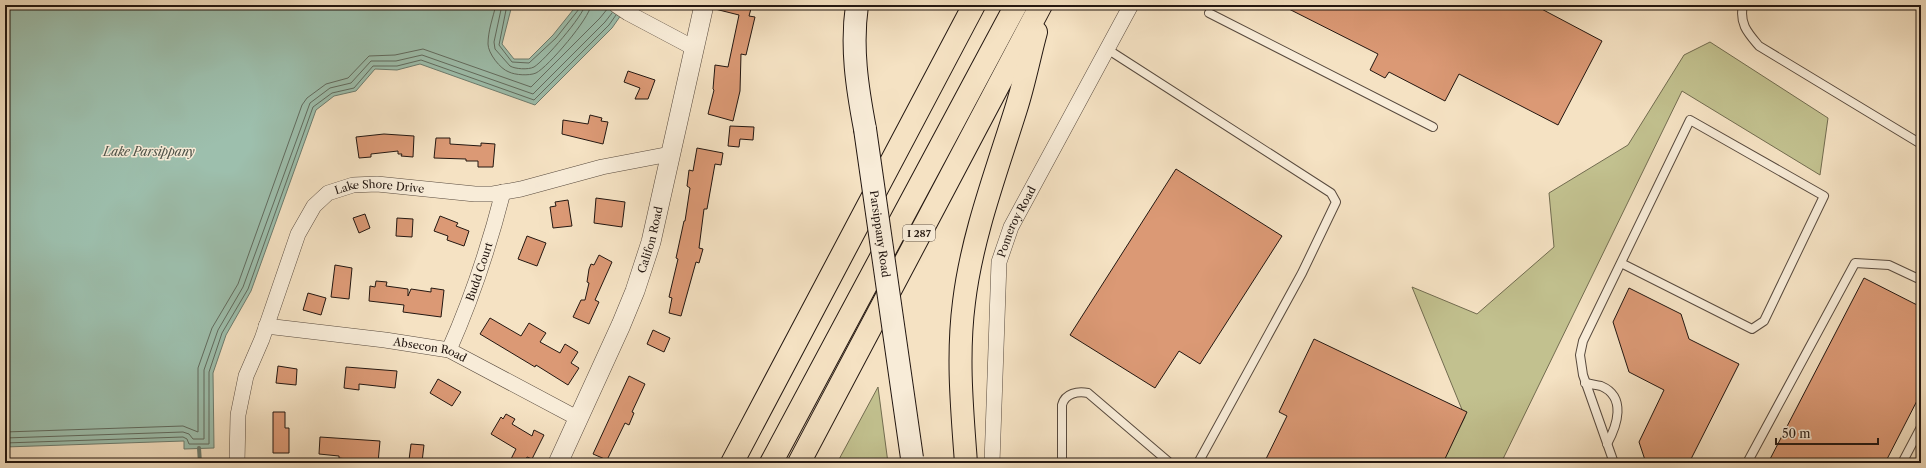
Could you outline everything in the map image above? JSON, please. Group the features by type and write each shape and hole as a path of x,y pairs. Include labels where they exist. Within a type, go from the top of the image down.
{"highway":[{"path":"770,463 1016,5"},
{"path":"966,463 960,386 960,346 967,282 983,212 1016,107 1042,5"},
{"name":"I 287","path":"799,463 932,209 1042,5"},
{"path":"732,463 970,10"},
{"path":"807,463 816,432"}],"main road":[{"name":"Parsippany Road","path":"857,5 854,31 856,80 865,129 912,461"}],"street":[{"name":"Califon Road","path":"558,463 635,291 651,242 704,5"},
{"name":"Pomeroy Road","path":"992,463 998,276 999,262 1004,244 1011,227 1131,5"},
{"path":"622,9 694,48"},
{"name":"Lake Shore Drive","path":"237,463 238,415 241,393 298,234 314,206 328,194 353,185 377,184 475,194 503,192 602,167 670,154"},
{"name":"Budd Court","path":"449,350 470,302 489,248 503,192"},
{"name":"Absecon Road","path":"266,326 385,340 449,350 578,419"}],"lane":[{"path":"1743,5 1742,10 1745,30 1759,46 1921,144"},
{"path":"1209,13 1433,127"},
{"path":"1107,49 1331,194 1336,202 1302,273 1198,463"},
{"path":"1614,463 1585,383 1580,355 1583,341 1690,120 1824,196 1764,321 1752,329 1621,264"},
{"path":"1748,463 1855,263 1889,265 1921,280"},
{"path":"1585,383 1601,386 1611,392 1617,405 1619,415 1614,431 1607,444"},
{"path":"1062,463 1063,401 1076,392 1082,392 1088,393 1170,463"},
{"path":"1902,463 1921,427"}],"shaded area":[{"path":"1710,42 1828,118 1820,175 1682,91 1501,463 1442,463 1465,417 1412,287 1477,314 1554,247 1549,193 1628,145 1684,55"},
{"path":"878,387 888,463 837,463"}],"water":[{"name":"Lake Parsippany","path":"5,5 512,5 502,44 514,59 529,59 553,35 577,5 628,5 612,28 535,105 420,64 397,70 375,69 356,91 334,96 316,110 251,291 226,335 213,373 214,448 184,449 184,441 5,447"}],"building":[{"path":"715,5 752,5 749,16 755,17 746,55 741,54 740,91 733,121 708,114 714,90 715,65 728,67 739,15 715,9"},
{"path":"1281,5 1534,5 1602,41 1558,125 1459,74 1445,101 1389,72 1385,78 1370,70 1378,54"},
{"path":"628,71 655,80 648,99 635,99 640,88 624,82"},
{"path":"590,115 602,118 601,121 608,122 603,144 562,134 563,120 588,124"},
{"path":"730,126 754,127 753,140 740,139 739,147 728,146"},
{"path":"384,134 414,136 413,157 401,156 402,154 398,154 398,151 371,154 371,157 359,158 356,137"},
{"path":"436,138 450,138 450,144 481,146 481,143 495,144 493,167 478,167 478,161 466,161 466,159 434,158"},
{"path":"697,148 723,153 721,165 715,164 707,209 704,209 699,248 703,249 699,263 696,262 681,316 669,313 672,298 669,297 685,221 690,188 687,186 689,170 693,171"},
{"path":"1176,169 1282,236 1200,364 1179,351 1155,388 1070,335"},
{"path":"596,198 625,202 622,227 594,223"},
{"path":"568,200 572,226 553,228 550,207 556,206 555,202"},
{"path":"365,214 370,228 359,233 353,218"},
{"path":"440,216 458,223 456,226 469,231 464,246 447,240 448,236 434,231"},
{"path":"397,218 413,219 412,237 396,236"},
{"path":"527,236 546,243 537,266 518,259"},
{"path":"599,255 612,262 595,300 599,302 589,324 573,317 581,300 585,300 589,283 587,282 589,269 591,264 594,265"},
{"path":"335,265 352,268 349,299 331,297"},
{"path":"1864,278 1921,307 1921,393 1885,463 1768,463"},
{"path":"376,281 387,282 386,286 408,289 408,296 411,289 431,292 431,288 444,290 441,317 403,312 404,305 369,301 370,286 375,287"},
{"path":"1629,288 1681,314 1689,339 1739,364 1689,463 1646,463 1639,442 1664,390 1629,372 1613,322"},
{"path":"308,293 326,298 321,315 303,310"},
{"path":"490,318 521,336 529,323 546,333 540,342 560,353 565,344 578,352 571,363 579,368 568,385 536,365 535,367 480,334"},
{"path":"653,330 670,338 664,352 647,344"},
{"path":"1314,339 1467,412 1443,463 1264,463 1287,416 1279,412"},
{"path":"278,366 297,369 296,385 276,383"},
{"path":"346,367 397,371 395,388 359,384 359,390 344,388"},
{"path":"629,376 645,384 632,412 634,413 629,425 625,423 607,460 593,454"},
{"path":"438,379 461,392 452,406 430,393"},
{"path":"273,412 285,412 285,428 289,428 289,453 273,453"},
{"path":"506,414 515,419 512,424 532,436 534,430 544,435 532,459 527,457 524,463 509,463 516,449 491,434 501,417 503,419"},
{"path":"320,437 380,441 378,463 319,454"},
{"path":"411,444 424,445 422,462 409,460"}],"waterway":[{"path":"199,448 200,463"}]}
